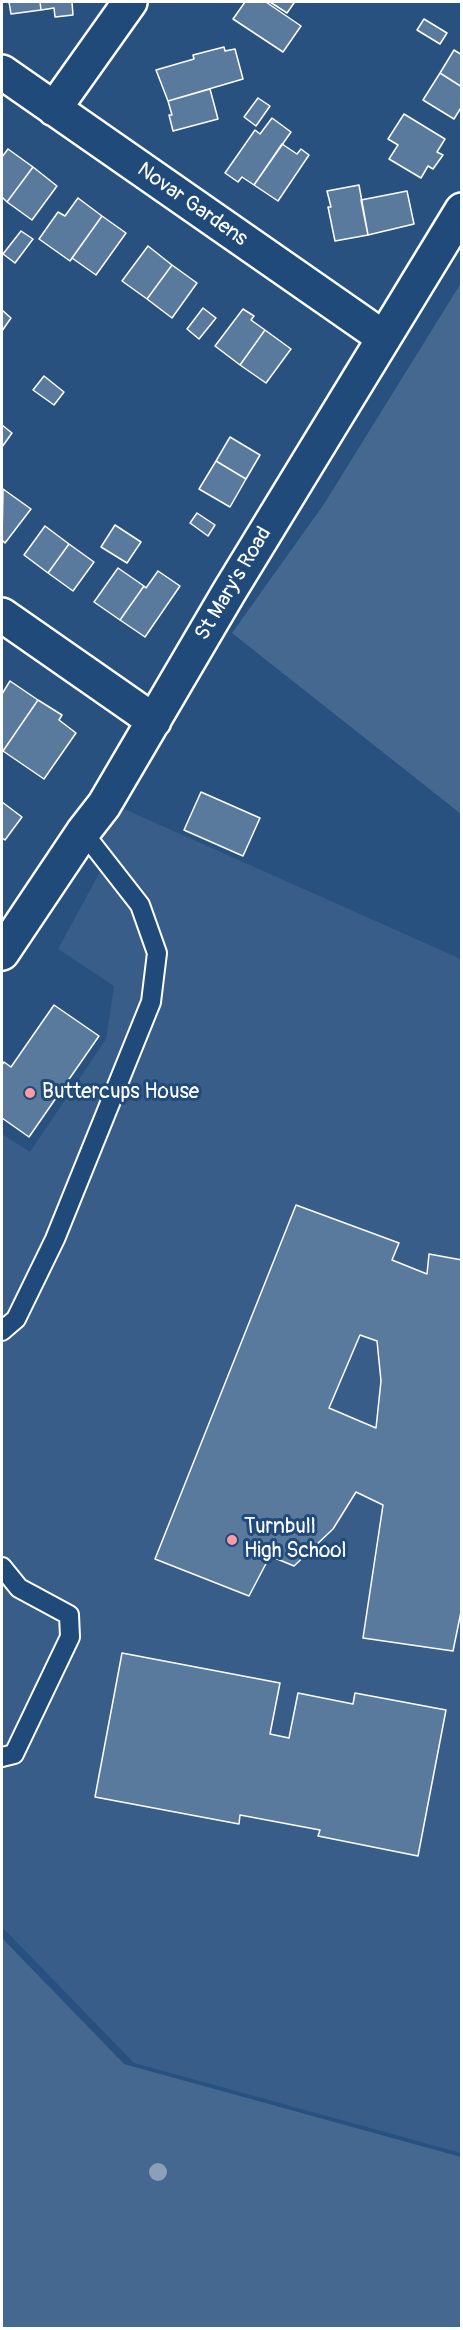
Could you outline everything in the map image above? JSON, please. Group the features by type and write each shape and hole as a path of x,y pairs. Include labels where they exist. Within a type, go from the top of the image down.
{"street":[{"path":"54,109 130,2"},
{"name":"Novar Gardens","path":"2,72 384,338"},
{"name":"St Mary's Road","path":"2,953 83,832 104,805 228,592 462,210"},
{"path":"2,615 154,721"}],"lane":[{"path":"2,1331 16,1319 55,1239 151,1002 157,952 140,905 83,832"},
{"path":"2,1567 20,1588 69,1615 70,1636 14,1754 2,1757"}],"shaded area":[{"path":"461,283 461,814 232,633 324,504"},
{"name":"Turnbull High School","path":"113,804 461,959 461,2153 134,2063 2,1927 2,1134 30,1152 106,1039 114,986 58,949 101,870 84,854"},
{"path":"2,1938 124,2064 461,2157 461,2328 2,2328"}],"building":[{"path":"9,2 40,2 41,10 11,14"},
{"path":"40,2 72,2 73,15 55,17 54,8 41,10"},
{"path":"245,2 266,2 301,26 283,52 233,19"},
{"path":"270,2 292,2 294,3 287,13"},
{"path":"424,19 447,33 440,44 417,30"},
{"path":"224,47 225,51 235,49 243,79 168,101 156,70 194,59 193,55"},
{"path":"454,50 462,55 462,87 440,73"},
{"path":"440,73 462,87 462,106 454,119 423,100"},
{"path":"210,89 218,119 173,131 168,101"},
{"path":"258,98 270,106 256,126 244,117"},
{"path":"404,114 445,139 437,152 443,155 433,169 428,166 421,178 389,159 398,145 388,139"},
{"path":"272,118 291,132 254,185 242,177 238,182 225,173 255,130 260,134"},
{"path":"282,144 297,154 301,149 309,155 278,201 254,185"},
{"path":"8,149 33,167 7,202 2,197 2,157"},
{"path":"33,167 57,186 32,220 7,202"},
{"path":"359,185 368,235 335,241 327,191"},
{"path":"407,191 414,224 368,235 361,200"},
{"path":"78,198 102,216 70,261 39,239 58,212 65,216"},
{"path":"102,216 126,233 96,275 72,258"},
{"path":"21,231 33,239 15,263 3,254"},
{"path":"148,246 172,265 147,299 122,281"},
{"path":"172,265 197,283 172,318 147,299"},
{"path":"203,308 216,318 199,339 187,329"},
{"path":"243,309 254,316 251,320 265,330 240,365 215,346"},
{"path":"2,310 11,318 2,331"},
{"path":"265,330 291,349 266,383 240,365"},
{"path":"44,376 64,392 54,405 33,390"},
{"path":"2,425 12,433 2,447"},
{"path":"230,437 260,455 246,479 216,461"},
{"path":"216,461 246,479 230,507 199,489"},
{"path":"3,489 31,509 5,543 2,540"},
{"path":"197,513 215,525 208,536 190,523"},
{"path":"115,525 141,542 127,563 101,547"},
{"path":"45,526 69,544 48,573 24,555"},
{"path":"69,544 94,562 73,591 48,573"},
{"path":"118,568 144,586 120,620 94,602"},
{"path":"158,571 180,586 145,637 120,620 144,586 146,588"},
{"path":"10,681 38,700 3,751 2,694"},
{"path":"38,700 62,715 59,720 76,733 44,779 3,751"},
{"path":"201,792 260,818 243,856 184,830"},
{"path":"2,802 22,817 5,840 2,838"},
{"name":"Buttercups House","path":"54,1005 99,1036 29,1137 2,1118 2,1065 4,1062 11,1067"},
{"path":"296,1205 399,1243 392,1260 427,1274 429,1254 462,1260 462,1607 453,1651 363,1638 383,1505 356,1492 333,1529 294,1566 270,1556 249,1596 155,1559","holes":["360,1335 377,1341 381,1381 376,1428 329,1408"]},
{"path":"122,1653 280,1683 270,1734 289,1738 298,1693 353,1704 355,1693 446,1710 418,1856 318,1836 320,1830 240,1815 239,1824 95,1797"}],"place":[{"name":"Buttercups House","path":"30,1093"},
{"name":"Turnbull High School","path":"232,1540"}]}
